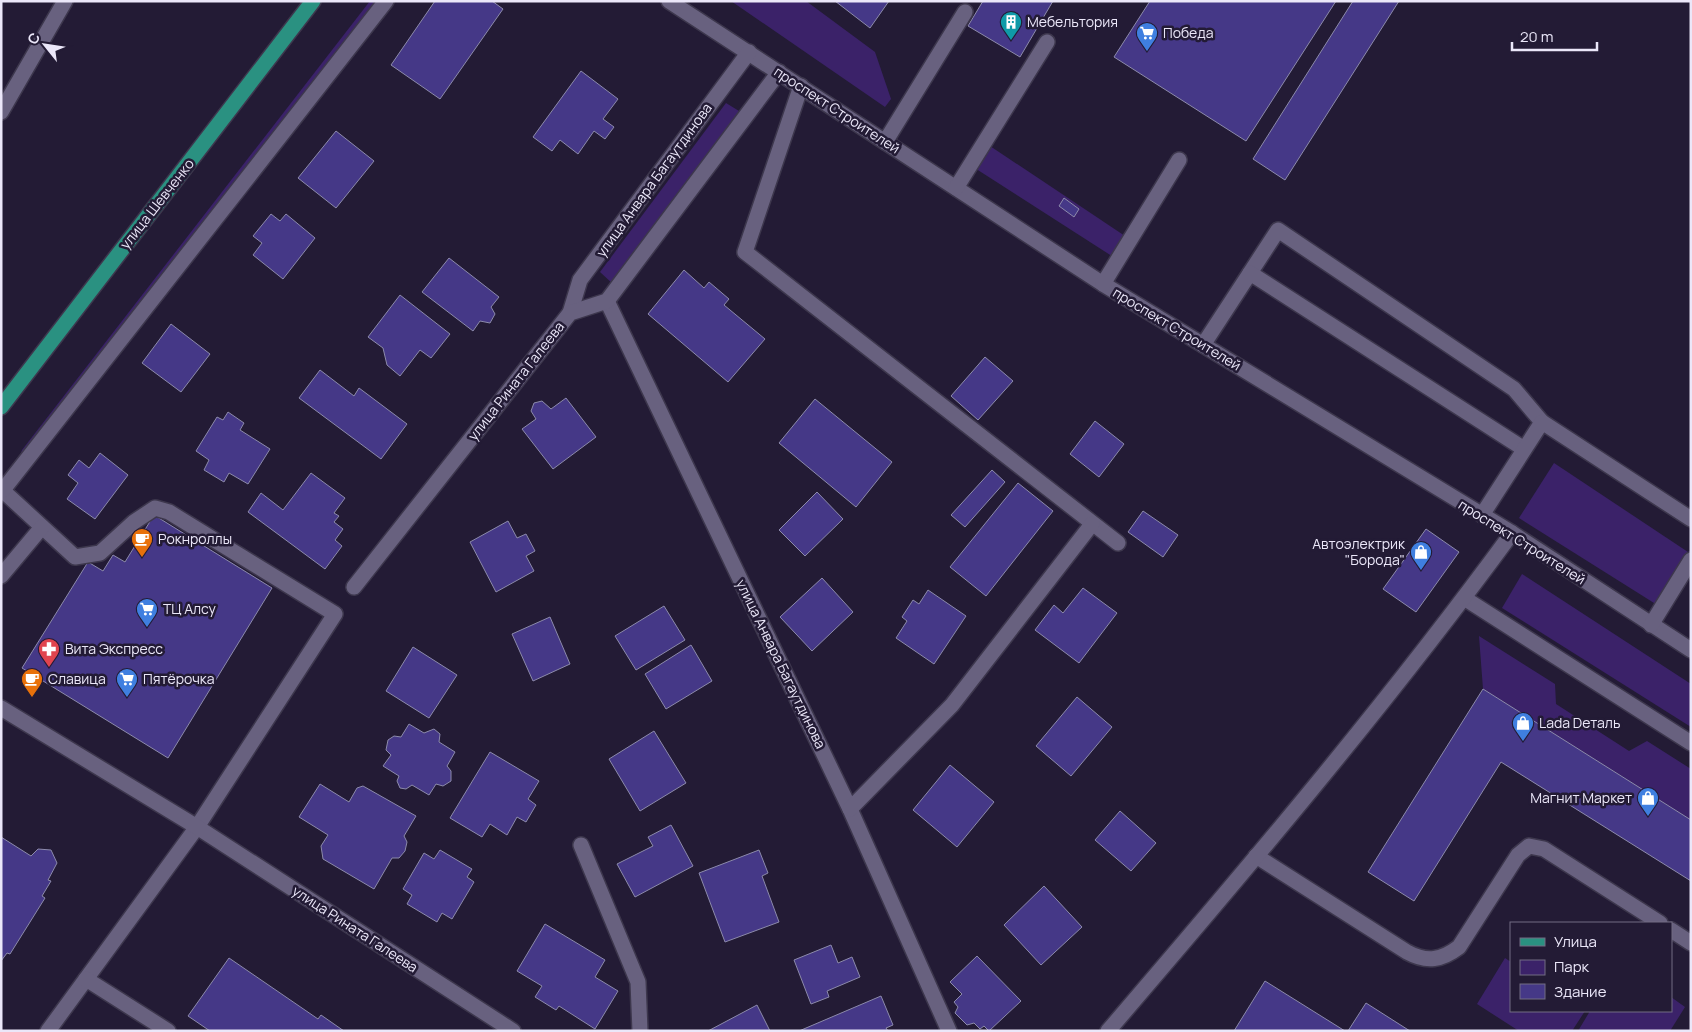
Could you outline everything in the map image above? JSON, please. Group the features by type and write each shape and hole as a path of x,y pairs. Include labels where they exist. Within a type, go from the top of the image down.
{"main road":[{"name":"улица Шевченко","path":"1,407 313,1"}],"street":[{"path":"1,112 65,1"},
{"path":"48,1031 197,828 334,614 170,512 155,508 134,522 100,553 75,557 2,490 386,1"},
{"name":"проспект Строителей","path":"668,1 1104,284 1482,515 1691,650"},
{"path":"885,142 964,12"},
{"path":"956,188 1047,42"},
{"name":"улица Анвара Багаутдинова","path":"570,313 580,280 748,52"},
{"path":"607,301 779,72"},
{"path":"801,86 745,252 1118,543"},
{"path":"1104,284 1179,160"},
{"path":"1203,345 1278,230 1514,389 1542,422 1691,519"},
{"path":"1250,273 1524,450"},
{"name":"улица Анвара Багаутдинова","path":"607,301 850,809 949,1031"},
{"name":"улица Рината Галеева","path":"354,587 570,313 607,301"},
{"path":"1482,515 1542,422"},
{"path":"850,809 952,705 1092,524"},
{"path":"1,576 42,527"},
{"path":"1108,1031 1256,856 1464,598 1512,534"},
{"path":"1651,625 1691,560"},
{"path":"1464,598 1691,744"},
{"name":"улица Рината Галеева","path":"1,708 197,828 513,1031"},
{"path":"581,845 638,982 640,1031"},
{"path":"1256,856 1407,952 1426,960 1449,955 1459,946 1518,854 1529,846 1544,849 1658,922"},
{"path":"1672,931 1691,943"},
{"path":"86,978 168,1031"}],"green space":[{"path":"370,1 377,1 19,460 22,450"},
{"path":"731,1 806,1 875,52 891,99 885,107"},
{"path":"726,103 739,111 613,284 600,272"},
{"path":"984,142 1131,240 1118,260 970,165"},
{"path":"1554,463 1691,554 1662,608 1519,518"},
{"path":"1522,574 1691,684 1691,727 1502,608"},
{"path":"1479,636 1555,684 1556,704 1629,751 1647,741 1691,769 1691,820 1483,689"},
{"path":"1505,958 1510,961 1510,1012 1584,1012 1572,1031 1519,1031 1477,1004"},
{"path":"1672,998 1685,1007 1670,1031 1578,1031 1589,1012 1672,1012"}],"building":[{"path":"435,1 492,1 503,9 440,99 391,65"},
{"path":"835,1 889,1 870,28"},
{"name":"Мебельтория","path":"983,1 1053,1 1020,57 968,26"},
{"path":"1150,1 1336,1 1246,141 1114,57"},
{"path":"1353,1 1399,1 1285,180 1253,159"},
{"path":"581,71 618,99 603,119 614,127 605,139 594,131 578,154 560,140 552,151 533,137"},
{"path":"336,131 374,161 336,208 298,178"},
{"path":"1064,198 1079,209 1074,217 1059,206"},
{"path":"271,214 280,221 286,214 315,238 283,279 253,255 262,243 253,236"},
{"path":"449,258 499,297 491,307 495,314 490,323 480,321 473,331 422,292"},
{"path":"684,270 704,288 709,282 729,299 724,305 765,339 728,382 648,314"},
{"path":"400,295 450,334 431,358 420,350 400,376 387,365 383,348 368,337"},
{"path":"171,324 210,354 181,392 142,363"},
{"path":"985,357 1013,381 978,420 951,396"},
{"path":"320,370 354,396 359,388 407,424 381,459 299,398"},
{"path":"566,398 596,437 553,469 522,429 536,419 531,411 534,403 542,401 551,409"},
{"path":"815,399 892,462 856,507 779,443"},
{"path":"228,412 244,423 240,430 270,449 248,484 229,473 224,482 204,470 209,460 196,451 217,417 223,420"},
{"path":"1095,421 1124,444 1099,477 1070,454"},
{"path":"100,453 128,475 95,519 67,499 78,483 68,475 79,460 89,468"},
{"path":"992,470 1005,482 965,527 951,515"},
{"path":"311,473 345,498 334,513 339,516 334,522 343,529 335,540 342,546 325,569 248,512 261,493 283,510"},
{"path":"1018,483 1053,511 986,596 950,567"},
{"path":"817,492 843,519 805,556 779,530"},
{"path":"1143,511 1178,535 1163,557 1128,532"},
{"name":"ТЦ Алсу","path":"154,515 272,588 168,758 22,668 88,562 103,571 113,555 125,562"},
{"path":"508,521 517,538 526,534 535,551 526,556 534,571 496,592 470,542"},
{"name":"Автоэлектрик \"Борода\"","path":"1426,529 1459,552 1416,612 1383,589"},
{"path":"822,578 853,612 812,651 780,617"},
{"path":"1083,588 1117,613 1079,663 1035,630 1054,605 1063,613"},
{"path":"928,590 966,616 934,664 896,638 907,621 902,617 913,600 919,604"},
{"path":"664,606 685,640 636,670 615,636"},
{"path":"550,617 570,664 533,681 512,634"},
{"path":"691,645 712,681 666,709 645,674"},
{"path":"413,647 457,675 429,718 386,691"},
{"path":"1483,689 1691,820 1691,881 1501,762 1414,901 1368,872"},
{"path":"1077,697 1112,727 1071,776 1036,746"},
{"path":"409,724 424,733 434,729 440,734 439,742 455,752 447,766 451,771 451,781 443,786 436,784 429,795 412,785 406,789 400,788 397,781 399,776 383,766 391,755 386,750 388,740 394,736 401,737"},
{"path":"654,731 686,783 640,811 609,759"},
{"path":"490,752 539,781 528,799 536,805 526,822 517,817 507,835 490,824 482,837 450,818"},
{"path":"950,765 994,802 957,847 913,810"},
{"path":"320,784 349,802 357,788 363,786 416,816 404,836 407,842 405,851 399,858 392,858 374,889 323,859 321,846 328,835 299,817"},
{"path":"1120,811 1156,843 1131,871 1095,840"},
{"path":"671,825 693,866 635,897 617,864 653,846 648,837"},
{"path":"1,837 31,856 38,849 51,850 57,863 48,880 51,881 42,896 45,898 10,954 7,953 1,961"},
{"path":"440,850 472,869 467,877 474,882 452,919 442,913 437,922 407,904 412,895 403,889 424,853 434,859"},
{"path":"759,850 768,873 762,876 779,922 725,942 699,873"},
{"path":"1044,886 1082,927 1041,965 1004,925"},
{"path":"545,924 605,960 595,977 618,991 595,1029 559,1006 556,1010 535,997 542,986 517,971"},
{"path":"831,945 838,963 852,957 860,977 827,991 829,997 811,1004 794,960"},
{"path":"977,956 1021,1001 989,1031 984,1026 980,1029 974,1023 967,1025 955,1013 958,1007 954,1002 962,994 950,982"},
{"path":"229,958 318,1019 321,1015 344,1031 210,1031 188,1016"},
{"path":"1265,981 1345,1031 1234,1031"},
{"path":"881,996 893,1025 886,1028 888,1031 799,1031"},
{"path":"1366,1003 1410,1031 1348,1031"},
{"path":"757,1005 770,1031 708,1031"}],"place":[{"name":"Мебельтория","path":"1011,41"},
{"name":"Победа","path":"1147,52"},
{"name":"Рокнроллы","path":"142,558"},
{"name":"Автоэлектрик \"Борода\"","path":"1421,571"},
{"name":"ТЦ Алсу","path":"147,628"},
{"name":"Вита Экспресс","path":"49,668"},
{"name":"Славица","path":"32,698"},
{"name":"Пятёрочка","path":"127,698"},
{"name":"Lada Dеталь","path":"1523,742"},
{"name":"Магнит Маркет","path":"1648,817"}]}
